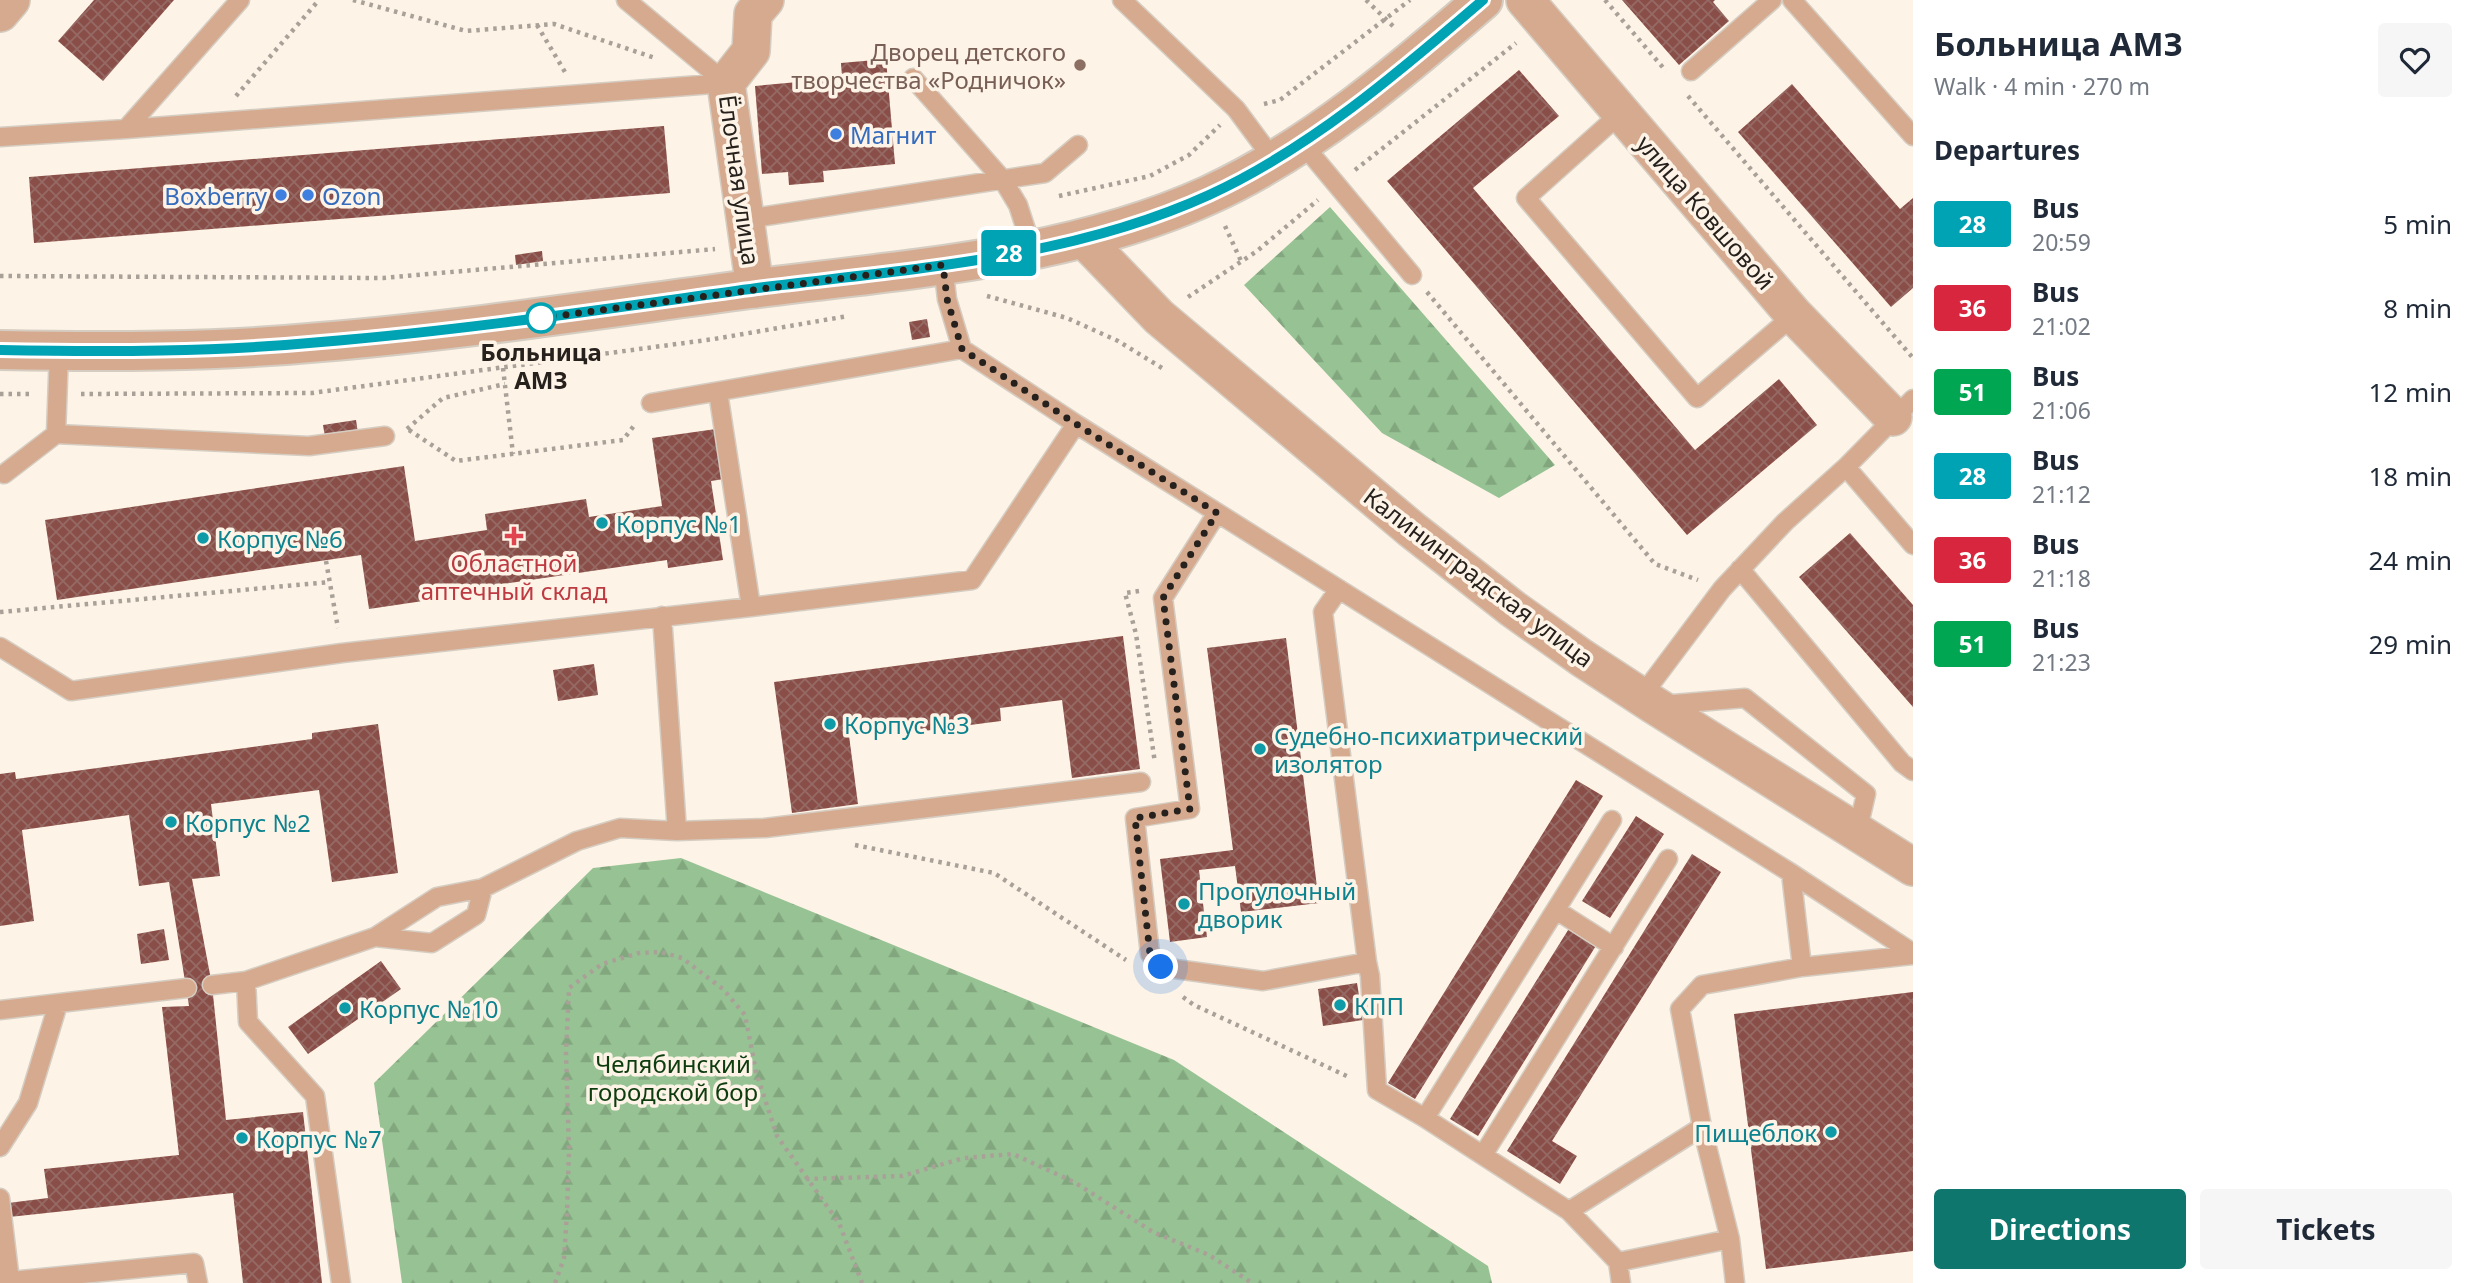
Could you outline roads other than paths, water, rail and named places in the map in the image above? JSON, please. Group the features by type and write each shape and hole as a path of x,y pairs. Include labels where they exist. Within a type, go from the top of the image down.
{"street":[{"path":"0,13 11,0"},
{"path":"0,350 193,349 318,343 442,331 755,289 945,282 1032,248 1142,222 1211,194 1287,151 1360,101 1483,0"},
{"name":"улица Ковшовой","path":"1525,0 1794,315 1903,408"},
{"name":"Ёлочная улица","path":"754,7 751,51 726,83 755,289"},
{"name":"Калининградская улица","path":"1083,238 1159,317 1411,529 1513,609 1648,701 1913,867"}],"lane":[{"path":"126,130 240,0"},
{"path":"626,0 726,83"},
{"path":"1122,0 1236,109 1287,151 1412,275"},
{"path":"1691,71 1772,0"},
{"path":"1792,0 1913,136"},
{"path":"913,78 1003,180 1018,205 1032,248"},
{"path":"0,137 126,130 726,83"},
{"path":"1621,113 1526,198 1697,398 1794,315"},
{"path":"746,219 1045,173 1078,145"},
{"path":"945,282 962,349 1076,424 1791,873 1913,954"},
{"path":"651,403 962,349"},
{"path":"56,434 59,351"},
{"path":"718,392 751,607"},
{"path":"1648,701 1722,589 1785,522 1846,467 1903,408"},
{"path":"0,647 71,691 342,653 972,580 1076,424"},
{"path":"1,476 56,434 309,446 385,436"},
{"path":"1846,467 1913,545"},
{"path":"1217,513 1163,598 1190,809 1135,818 1150,954 1161,967 1263,981 1367,962"},
{"path":"1740,569 1902,763 1913,771"},
{"path":"1339,590 1323,612 1370,976 1377,1090 1569,1211 1618,1262 1621,1283"},
{"path":"662,616 677,831"},
{"path":"1648,701 1745,698 1866,794 1857,833"},
{"path":"212,985 246,981 375,937 437,897 483,888 577,841 620,828 677,831 765,828 1141,782"},
{"path":"1425,1118 1612,820"},
{"path":"1483,1155 1668,859"},
{"path":"1791,873 1802,967"},
{"path":"375,937 432,943 476,915 483,888"},
{"path":"1556,910 1614,947"},
{"path":"1735,1283 1730,1239 1702,1127 1681,1009 1702,985 1802,967 1913,954"},
{"path":"246,981 248,1022 315,1096 341,1283"},
{"path":"0,1010 187,988"},
{"path":"0,1147 28,1103 58,1004"},
{"path":"1569,1211 1702,1127"},
{"path":"0,1198 5,1281 194,1263 198,1283"},
{"path":"1618,1262 1730,1239"}],"place":[{"name":"Дворец детского творчества «Родничок»","path":"1080,65"},
{"name":"Магнит","path":"836,134"},
{"name":"Boxberry","path":"281,195"},
{"name":"Ozon","path":"308,195"},
{"name":"Больница АМЗ","path":"541,318"},
{"name":"Корпус №1","path":"602,523"},
{"name":"Областной аптечный склад","path":"514,536"},
{"name":"Корпус №6","path":"203,538"},
{"name":"Корпус №3","path":"830,724"},
{"name":"Судебно-психиатрический изолятор","path":"1260,749"},
{"name":"Корпус №2","path":"171,822"},
{"name":"Прогулочный дворик","path":"1184,904"},
{"name":"КПП","path":"1340,1005"},
{"name":"Корпус №10","path":"345,1008"},
{"name":"Пищеблок","path":"1831,1132"},
{"name":"Корпус №7","path":"242,1138"}],"park label":[{"name":"Челябинский городской бор","path":"673,1077"}]}
